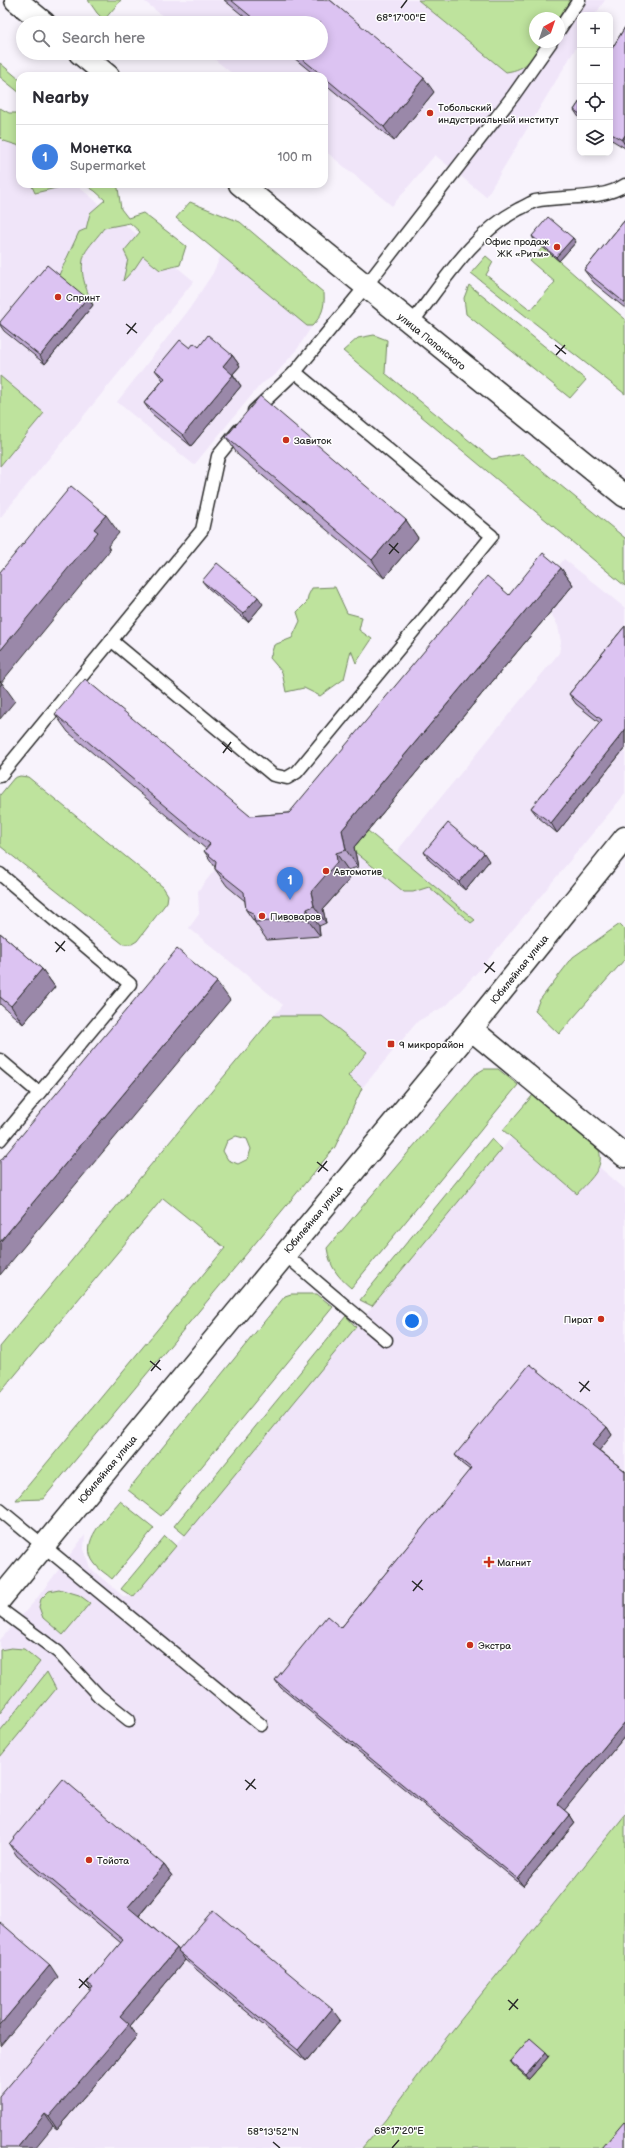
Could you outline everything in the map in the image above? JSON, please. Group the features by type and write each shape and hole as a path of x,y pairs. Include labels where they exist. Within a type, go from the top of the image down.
{"main road":[{"path":"16,0 35,16"},
{"path":"89,60 103,72"},
{"name":"улица Полонского","path":"245,188 365,287 625,496"},
{"name":"Юбилейная улица","path":"0,1599 470,1029 625,838"},
{"path":"470,1029 625,1156"}],"lane":[{"path":"565,21 579,0"},
{"path":"0,776 202,530 218,456 260,404 295,372 365,287 513,96 547,48"},
{"path":"411,324 469,250 486,233 507,216 534,202 606,193 625,185"},
{"path":"111,640 273,775 287,778 297,772 492,536 295,372"},
{"path":"0,874 130,984 0,1140"},
{"path":"0,1060 39,1093"},
{"path":"285,1254 328,1293 345,1304 386,1340"},
{"path":"0,1510 261,1725"},
{"path":"0,1609 58,1652 99,1696 129,1720"}],"shaded area":[{"name":"Тобольский индустриальный институт","path":"143,0 605,0 597,12 577,12 577,46 486,197 435,155 392,206 328,153 328,72 230,72 216,60 328,60 328,16 162,16"},
{"path":"0,122 16,136 16,188 80,188 194,281 0,518"},
{"path":"221,255 307,326 312,326 298,348 275,375 261,384 194,465 117,402 188,311 213,273"},
{"path":"564,559 625,608 625,794 482,967 447,1005 418,1021 362,1088 348,1076 367,1052 322,1016 274,1016 283,1005 189,928 199,914 198,891 216,868 227,887 256,909 319,926 326,923 323,910 349,880 348,870 358,867 354,847 368,831 397,854 401,846 559,653 561,642 558,626 552,615 534,596"},
{"path":"511,1138 577,1193 599,1167 625,1189 625,1815 447,2037 386,2119 362,2148 0,2148 0,1640 34,1602 85,1535 84,1549 90,1568 123,1596 133,1597"}],"green space":[{"path":"88,0 121,0 107,16 100,16"},
{"path":"418,0 572,0 563,12 529,12 529,48 539,48 524,66 513,71 506,72"},
{"path":"0,63 16,77 16,90 0,77"},
{"path":"0,108 9,113 16,113 16,145 4,141 0,137"},
{"path":"33,188 56,188 35,193"},
{"path":"90,188 118,188 121,209 128,218 143,213 186,246 180,265 160,270 143,256 135,268 123,281 128,259 124,251 140,232 130,223 104,228 85,253 82,266 84,280 93,305 58,277 79,232 86,229 90,213 105,200"},
{"path":"190,202 240,222 324,293 322,311 312,326 307,326 176,218"},
{"path":"543,247 625,319 625,394 471,273 486,256 493,262 486,275 531,310 555,282 530,261"},
{"path":"469,285 586,380 570,398 466,314 464,298"},
{"path":"374,335 387,340 385,373 492,459 522,454 625,538 625,586 343,351 358,338"},
{"path":"0,376 44,413 0,466"},
{"path":"335,587 347,613 362,617 359,630 372,639 356,663 351,650 344,679 320,696 304,688 286,692 282,672 270,658 274,645 292,638 300,621 297,612 307,602 312,588"},
{"path":"20,776 28,777 163,887 168,895 167,902 137,941 132,944 123,944 0,846 0,795 14,778"},
{"path":"368,831 475,920 471,923 429,887 413,892 404,892 355,852 354,847"},
{"path":"620,924 625,929 625,959 559,1034 535,1011 539,1001 573,957"},
{"path":"274,1016 322,1016 367,1052 348,1076 362,1088 335,1147 43,1499 16,1500 225,1248 163,1198 0,1393 0,1347","holes":["236,1136 247,1139 251,1149 248,1159 238,1164 228,1160 223,1151 227,1141"]},
{"path":"484,1069 498,1069 518,1085 351,1288 332,1266 327,1248 474,1075"},
{"path":"533,1095 599,1150 600,1163 598,1169 577,1194 503,1130"},
{"path":"491,1139 502,1149 372,1306 360,1300"},
{"path":"291,1294 317,1294 333,1307 161,1516 128,1490 285,1296"},
{"path":"346,1316 356,1327 185,1535 174,1526"},
{"path":"120,1501 154,1528 112,1579 95,1564 90,1556 89,1547 96,1530"},
{"path":"165,1536 176,1546 133,1597 121,1589"},
{"path":"59,1589 79,1595 90,1603 63,1635 43,1618 39,1607 41,1599 49,1591"},
{"path":"11,1648 24,1649 40,1662 0,1713 0,1650"},
{"path":"47,1672 56,1689 0,1757 0,1731"},
{"path":"625,1815 625,2148 362,2148 386,2119 447,2037"}],"building":[{"path":"231,0 330,0 424,78 384,127 328,80 328,72 318,72 304,60 328,60 328,16 250,16"},
{"path":"625,27 625,135 622,140 613,135 613,47"},
{"path":"548,217 573,238 556,257 532,236"},
{"path":"625,220 625,303 584,270"},
{"path":"47,265 87,298 40,356 0,324 0,322"},
{"path":"208,335 232,355 223,366 233,375 183,435 144,403 165,378 155,370 180,340 190,348 194,343 199,347"},
{"path":"260,396 406,520 372,560 226,437"},
{"path":"71,486 106,515 94,529 98,532 0,651 0,572"},
{"path":"543,553 561,568 342,830 346,850 336,853 337,862 311,892 314,906 307,909 307,919 255,922 253,913 246,910 244,892 215,869 216,861 204,851 210,844 55,714 85,679 250,816 289,813 487,576 509,595"},
{"path":"217,563 258,597 243,614 202,581"},
{"path":"625,626 625,730 551,823 531,808 602,720 569,694"},
{"path":"448,823 484,853 459,882 424,852"},
{"path":"0,933 42,969 11,1006 0,997"},
{"path":"177,949 217,982 0,1242 0,1161"},
{"name":"Экстра","path":"530,1364 607,1427 592,1445 625,1471 625,1722 557,1804 570,1815 518,1879 275,1680 327,1616 341,1628 471,1468 455,1455"},
{"path":"63,1779 164,1865 128,1907 177,1948 120,2016 129,2024 49,2117 45,2114 17,2148 0,2148 0,2096 93,1987 87,1983 123,1940 9,1844"},
{"path":"213,1910 332,2009 298,2050 178,1951"},
{"path":"0,1922 50,1965 0,2025"},
{"path":"530,2038 546,2052 526,2075 510,2061"},
{"path":"624,2122 625,2148 602,2148"}],"place":[{"name":"Тобольский индустриальный институт","path":"430,113"},
{"name":"Офис продаж ЖК «Ритм»","path":"557,247"},
{"name":"Спринт","path":"58,297"},
{"name":"Завиток","path":"286,440"},
{"name":"Автомотив","path":"326,871"},
{"name":"Монетка","path":"290,900"},
{"name":"Пивоваров","path":"262,916"},
{"name":"9 микрорайон","path":"391,1044"},
{"name":"Пират","path":"601,1319"},
{"name":"Магнит","path":"489,1562"},
{"name":"Экстра","path":"470,1645"},
{"name":"Тойота","path":"89,1860"}]}
